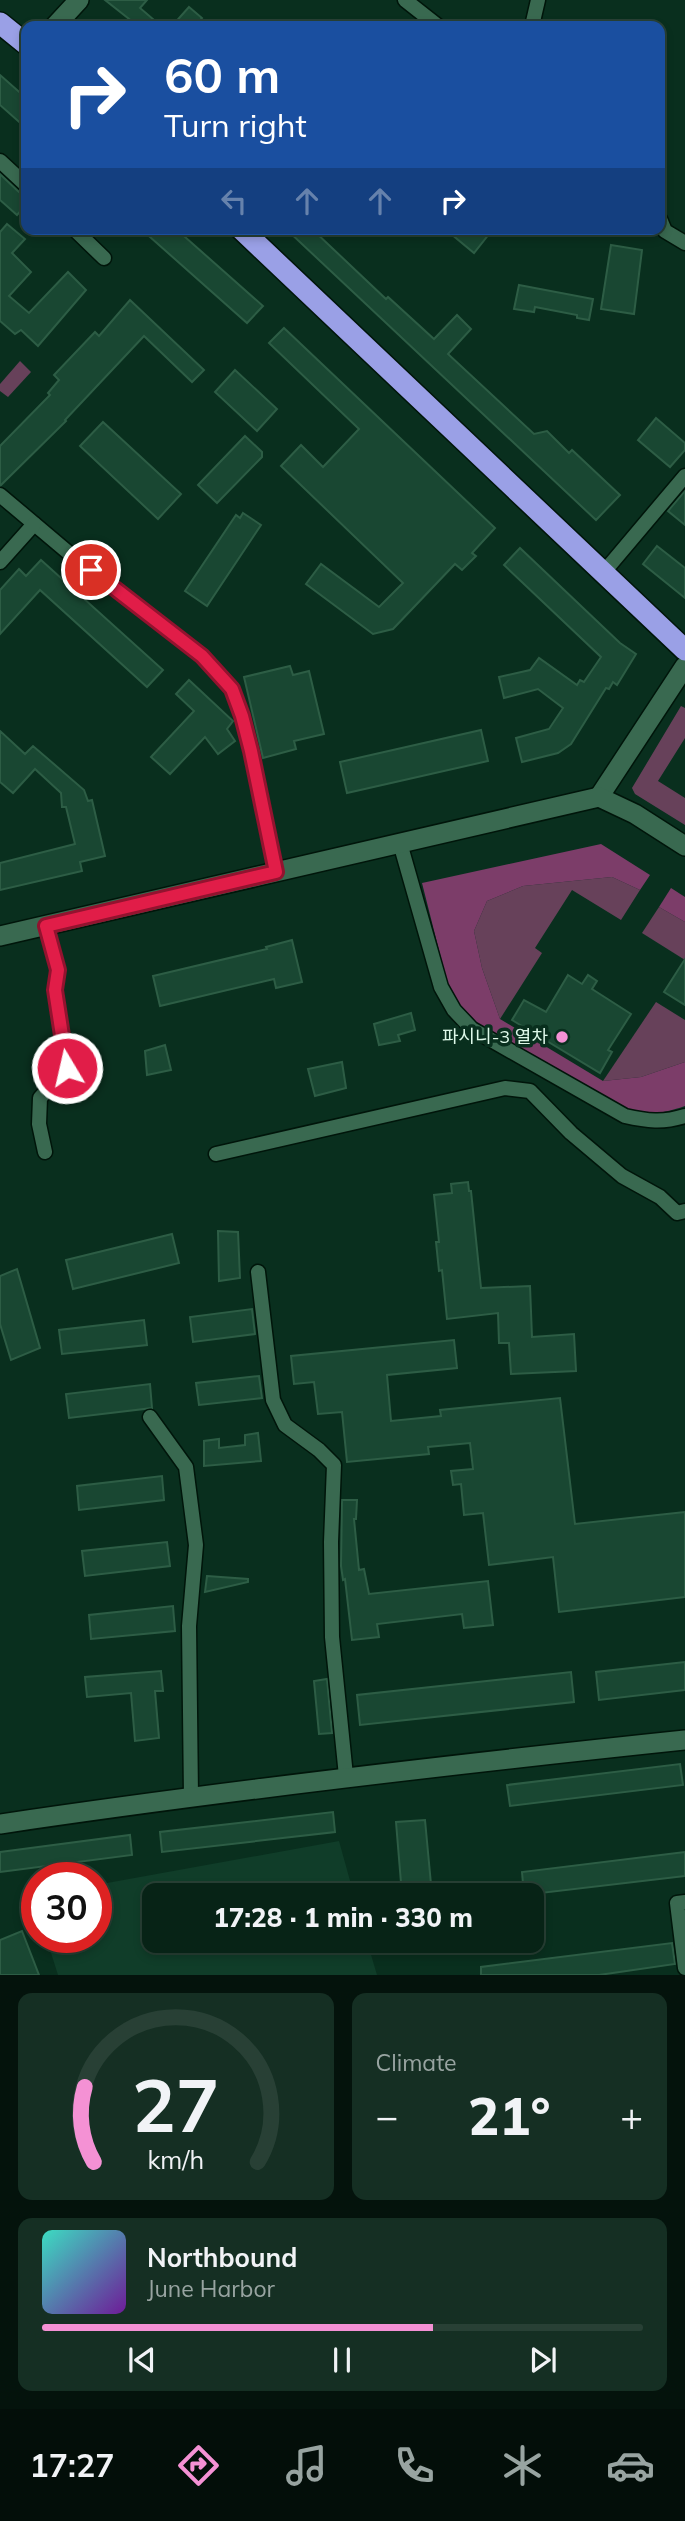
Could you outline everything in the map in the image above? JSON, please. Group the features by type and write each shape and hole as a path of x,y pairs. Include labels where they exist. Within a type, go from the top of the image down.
{"highway":[{"path":"0,23 21,40"},
{"path":"247,235 685,650"}],"main road":[{"path":"60,21 79,0"},
{"path":"599,797 685,666"},
{"path":"0,936 599,797 635,814 685,846"},
{"path":"0,1824 346,1776 685,1740"}],"street":[{"path":"405,0 432,21"},
{"path":"533,21 538,0"},
{"path":"0,161 21,180"},
{"path":"665,230 685,243"},
{"path":"80,235 104,258"},
{"path":"604,572 685,476"},
{"path":"0,495 202,656 232,689 251,751 276,872"},
{"path":"0,562 34,524"},
{"path":"400,843 441,987 454,1010 472,1029 625,1116 649,1122 669,1121 685,1116"},
{"path":"45,1152 39,1124 40,1098 67,1068 55,990 58,970 46,926"},
{"path":"216,1154 505,1088 530,1091 571,1133 622,1176 660,1197 677,1213 685,1211"},
{"path":"258,1272 273,1400 285,1425 319,1450 334,1465 331,1542 332,1637 346,1776"},
{"path":"150,1417 186,1467 196,1545 189,1626 191,1796"},
{"path":"685,1902 677,1903 685,1968"}],"shaded area":[{"path":"20,361 31,372 8,397 0,391 0,384"},
{"path":"681,706 685,708 685,738 658,781 685,798 685,825 635,794 632,788"},
{"path":"601,844 650,875 640,890 612,877 523,886 487,901 474,931 482,968 500,1019 603,1081 641,1077 685,1062 685,1106 670,1111 650,1113 627,1110 478,1026 457,1002 447,982 422,883"},
{"path":"612,877 640,890 621,920 572,890 535,948 542,953 500,1019 482,968 474,931 487,901 523,886"},
{"path":"671,888 685,897 685,922 659,907"},
{"path":"659,907 685,922 685,960 642,933"},
{"path":"656,1002 685,1020 685,1062 641,1077 603,1081"},
{"path":"339,1841 351,1883 142,1883 142,1953 371,1953 377,1975 58,1975 51,1953 112,1953 112,1882"}],"building":[{"path":"105,0 147,0 140,8 155,21 132,21"},
{"path":"189,7 202,18 199,21 176,21"},
{"path":"0,75 21,94 21,124 0,105"},
{"path":"0,174 21,193 21,211 17,215 0,200"},
{"path":"7,224 25,239 12,253 31,272 9,296 29,313 68,272 86,290 38,346 21,330 15,334 0,321 0,232"},
{"path":"148,235 183,235 263,306 247,323"},
{"path":"292,235 318,235 386,299 388,297 434,339 457,315 471,329 448,354 534,434 547,431 569,453 572,450 620,495 596,520"},
{"path":"452,235 488,235 474,253"},
{"path":"611,245 642,250 634,314 601,309"},
{"path":"519,285 593,299 589,320 535,307 534,312 514,309"},
{"path":"130,300 204,370 192,382 144,336 66,421 0,486 0,446 50,395 48,393 59,380 54,375 95,332 99,336"},
{"path":"284,328 495,528 472,553 476,556 462,570 455,564 393,629 373,634 306,584 321,564 379,607 403,583 281,466 301,445 323,467 359,429 269,343"},
{"path":"235,370 277,409 257,431 215,392"},
{"path":"656,418 685,443 685,450 670,467 638,440"},
{"path":"103,422 181,494 158,519 80,446"},
{"path":"245,436 262,452 262,457 217,503 198,485"},
{"path":"685,491 685,525 668,511"},
{"path":"243,513 261,525 207,606 185,591 236,515 240,518"},
{"path":"657,546 685,568 685,598 643,564"},
{"path":"520,548 620,643 636,654 617,685 613,682 609,689 606,688 571,744 558,753 522,762 516,738 549,729 563,708 538,689 504,698 499,677 530,670 539,658 577,685 580,680 584,682 601,657 504,565"},
{"path":"41,560 163,670 147,687 40,590 0,634 0,590 19,569 26,576"},
{"path":"290,666 293,675 309,671 324,734 294,741 296,749 263,758 244,677"},
{"path":"189,680 233,721 227,729 235,741 218,754 205,737 170,774 151,757 194,711 176,694"},
{"path":"481,730 488,761 347,793 340,762"},
{"path":"0,731 25,754 33,746 84,790 88,801 92,800 105,856 80,862 82,871 0,890 0,863 75,844 66,807 62,807 61,793 35,769 13,793 0,782"},
{"path":"292,940 302,982 276,988 274,979 160,1006 153,976 267,949 266,947"},
{"path":"685,959 685,1005 664,992"},
{"path":"568,975 582,984 588,975 597,981 592,989 631,1014 608,1050 612,1052 600,1073 512,1020 524,1000 546,1012"},
{"path":"411,1013 415,1030 398,1035 400,1041 379,1045 374,1024"},
{"path":"165,1045 171,1070 147,1075 145,1051"},
{"path":"342,1062 346,1088 315,1096 308,1069"},
{"path":"468,1182 481,1288 530,1286 532,1337 574,1334 576,1371 511,1374 509,1343 499,1343 498,1313 447,1319 442,1270 439,1271 434,1195 452,1193 451,1184"},
{"path":"218,1231 238,1232 240,1278 219,1281"},
{"path":"172,1234 179,1263 73,1289 66,1260"},
{"path":"17,1269 40,1348 11,1360 0,1324 0,1276"},
{"path":"252,1309 255,1334 193,1342 190,1317"},
{"path":"144,1320 147,1345 62,1354 59,1330"},
{"path":"454,1340 457,1368 387,1375 391,1421 441,1416 440,1410 560,1398 575,1524 685,1512 685,1597 559,1612 553,1557 489,1565 483,1513 464,1515 461,1484 453,1485 451,1471 473,1469 470,1443 428,1447 429,1454 347,1462 342,1412 318,1414 314,1382 294,1384 291,1356"},
{"path":"259,1376 262,1398 199,1405 196,1383"},
{"path":"150,1384 152,1408 69,1418 66,1394"},
{"path":"258,1433 261,1461 204,1466 204,1441 219,1439 219,1448 245,1445 245,1435"},
{"path":"162,1476 164,1500 79,1510 77,1486"},
{"path":"342,1500 357,1500 354,1519 359,1570 364,1569 369,1594 488,1581 493,1625 464,1628 462,1614 377,1624 379,1637 352,1640 341,1566"},
{"path":"167,1542 170,1566 85,1576 82,1551"},
{"path":"207,1576 248,1579 248,1582 205,1592"},
{"path":"173,1606 175,1631 91,1639 89,1615"},
{"path":"685,1662 685,1690 599,1700 596,1672"},
{"path":"161,1671 163,1691 155,1691 159,1738 135,1741 131,1693 87,1697 85,1677"},
{"path":"571,1672 574,1702 360,1725 357,1695"},
{"path":"327,1679 332,1733 319,1734 314,1681"},
{"path":"680,1764 683,1785 510,1806 507,1785"},
{"path":"333,1812 335,1832 162,1852 160,1832"},
{"path":"425,1820 431,1883 401,1883 396,1822"},
{"path":"130,1835 132,1855 78,1862 21,1862 21,1869 0,1872 0,1852"},
{"path":"685,1852 685,1876 544,1893 544,1883 523,1883 522,1872"},
{"path":"21,1931 21,1953 30,1953 39,1975 0,1975 0,1940"},
{"path":"672,1943 675,1964 599,1975 481,1975 481,1967"}],"place":[{"name":"파시니-3 열차","path":"562,1037"}],"route":[{"path":"67,1068 55,990 58,970 46,926 276,872 251,751 232,689 202,656 175,633 91,570"}]}
